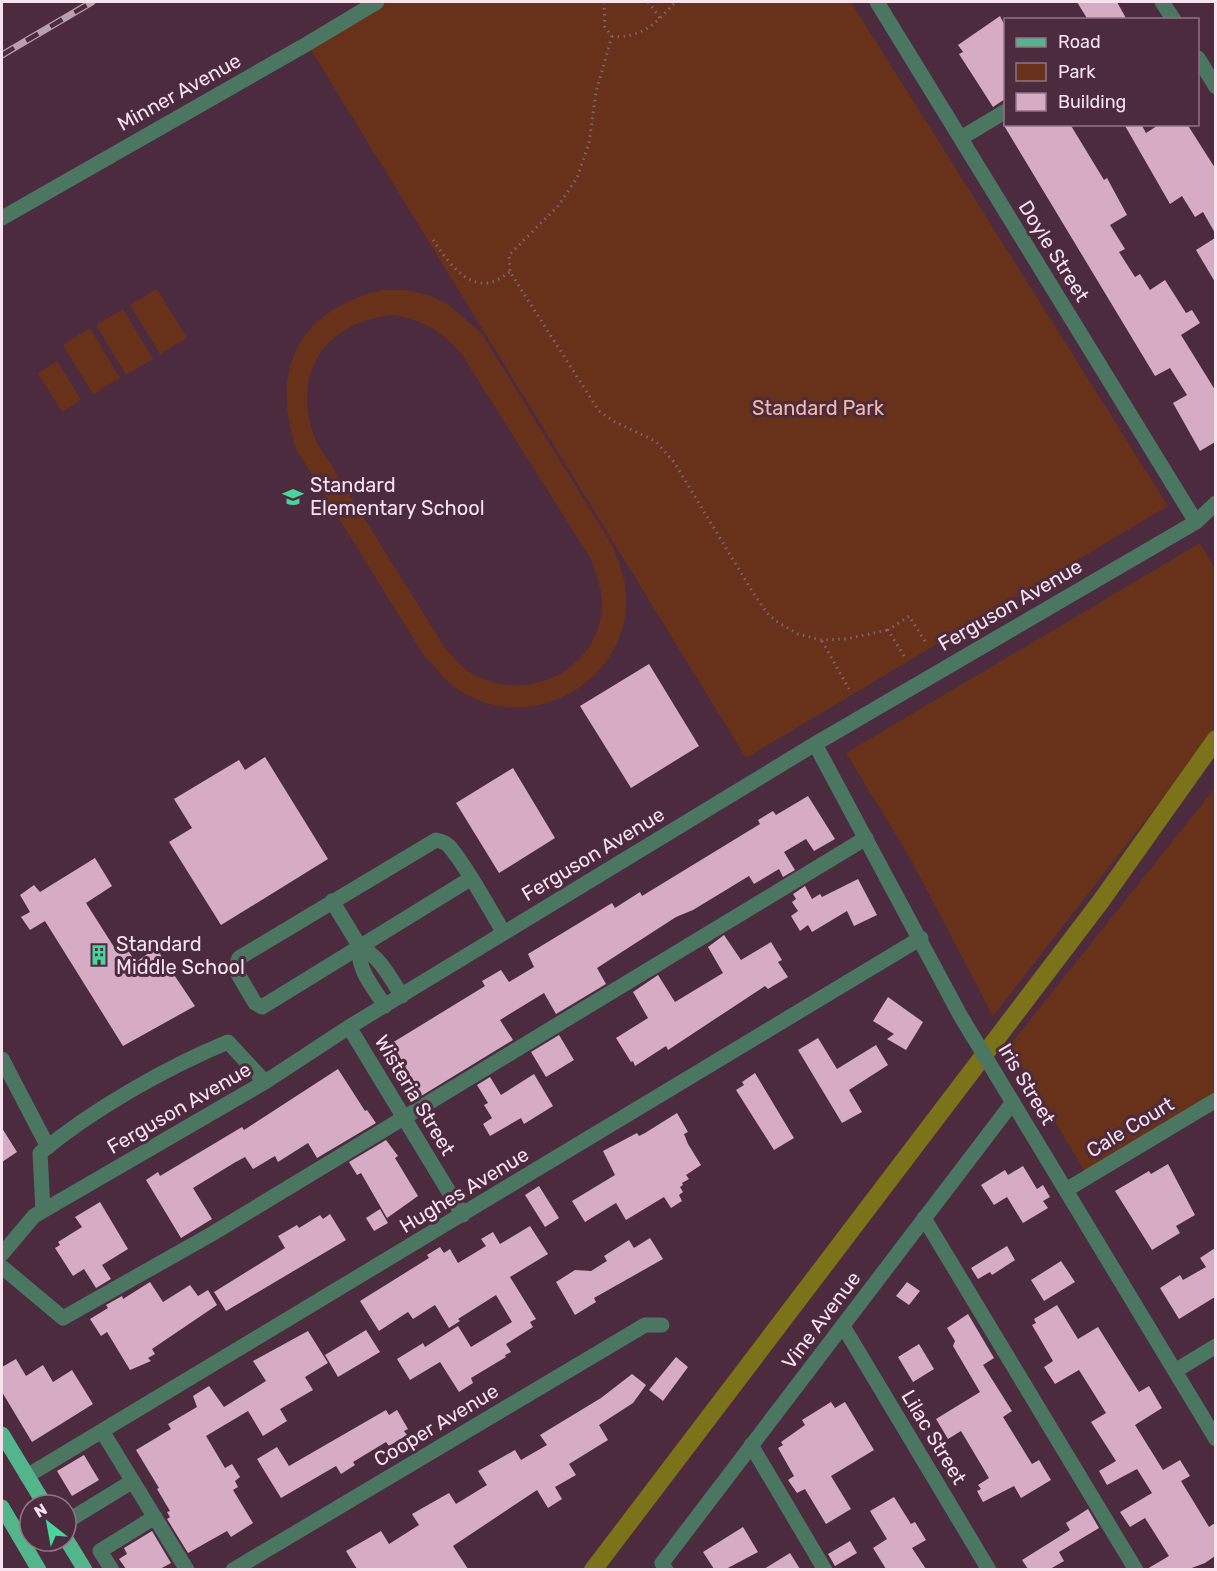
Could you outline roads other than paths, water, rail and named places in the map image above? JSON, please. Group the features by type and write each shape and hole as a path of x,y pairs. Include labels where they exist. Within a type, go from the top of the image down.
{"main road":[{"path":"2,1434 38,1493"},
{"path":"2,1507 39,1569"},
{"path":"74,1553 84,1569"}],"street":[{"name":"Minner Avenue","path":"2,218 377,2"},
{"name":"Doyle Street","path":"877,2 1197,522"},
{"path":"1199,61 1215,87"},
{"path":"961,138 1004,112"},
{"name":"Ferguson Avenue","path":"2,1254 34,1216 265,1082 349,1027 815,744 1197,522 1215,503"},
{"name":"Iris Street","path":"815,744 921,938 960,1015 1215,1439"},
{"path":"2,1266 63,1318 210,1235 866,838"},
{"path":"470,879 262,1007 255,1003 236,969 239,958 436,840 449,845 504,933"},
{"path":"332,901 360,947 376,959 402,996"},
{"name":"Hughes Avenue","path":"27,1476 921,938"},
{"path":"360,947 358,958 361,967 385,1006"},
{"name":"Wisteria Street","path":"349,1027 464,1215"},
{"path":"43,1211 40,1153 74,1126 195,1055 228,1042 265,1082"},
{"path":"2,1059 48,1147"},
{"name":"Cale Court","path":"1066,1190 1215,1100"},
{"name":"Vine Avenue","path":"664,1566 751,1445 1013,1102"},
{"path":"924,1218 1136,1569"},
{"name":"Cooper Avenue","path":"233,1569 645,1325 662,1325"},
{"name":"Lilac Street","path":"843,1326 989,1569"},
{"path":"1175,1371 1215,1346"},
{"path":"102,1431 186,1569"},
{"path":"751,1445 825,1569"},
{"path":"78,1515 133,1481"},
{"path":"112,1569 100,1551 155,1517"}],"waterway":[{"path":"593,1570 1101,901 1216,739"}],"railway":[{"path":"2,55 92,2"}],"place":[{"name":"Standard Elementary School","path":"293,497"},
{"name":"Standard Middle School","path":"99,955"}],"park label":[{"name":"Standard Park","path":"818,408"}]}
